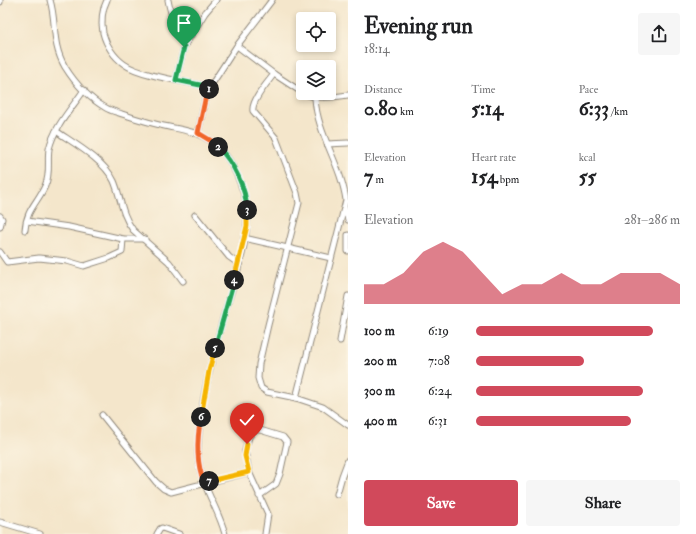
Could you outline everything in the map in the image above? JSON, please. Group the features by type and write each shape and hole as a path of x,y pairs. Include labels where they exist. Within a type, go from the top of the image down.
{"street":[{"path":"50,0 54,35 59,56 70,74 84,90 107,109 150,123 198,133 213,142 222,151 236,172 244,192 247,208 247,226 239,264 209,371 200,424 198,452 202,477 225,534"},
{"path":"107,0 104,8 102,30 105,40 114,54 124,64 143,72 210,87"},
{"path":"168,0 169,7 176,24 180,27 196,28"},
{"path":"176,80 184,47 205,13 216,0"},
{"path":"198,133 205,100 210,87 237,46 272,0"},
{"path":"237,46 296,88"},
{"path":"274,74 254,102 252,108 276,138 297,193 298,209 268,325 258,368 258,378 263,390 323,406 348,425"},
{"path":"25,230 33,205 46,184 49,175 49,150 56,131 84,90"},
{"path":"336,96 348,95"},
{"path":"296,398 346,200 344,190 318,120 315,100"},
{"path":"56,131 97,160 111,174 122,210 133,230 145,239 169,262 183,281"},
{"path":"327,144 348,142"},
{"path":"344,207 348,220"},
{"path":"195,215 229,257 239,264"},
{"path":"0,216 2,219 0,227"},
{"path":"27,221 69,227 123,240 145,239"},
{"path":"348,235 348,251"},
{"path":"244,238 332,258"},
{"path":"0,252 7,262 39,258 67,261 87,266 122,252 123,240"},
{"path":"340,341 348,299"},
{"path":"102,415 156,482 164,489 174,492 204,482 249,472"},
{"path":"259,496 276,484 287,442 285,438 260,430 252,432 245,451 249,472 259,496 268,514 265,534"},
{"path":"337,494 348,460"},
{"path":"0,522 40,534"},
{"path":"157,534 162,528 179,534"}],"route":[{"path":"184,47 176,80 210,87 205,100 198,133 213,142 228,159 236,172 244,192 247,208 247,226 239,264 222,320 209,371 200,424 198,452 204,482 249,472 245,456 247,444"}]}
